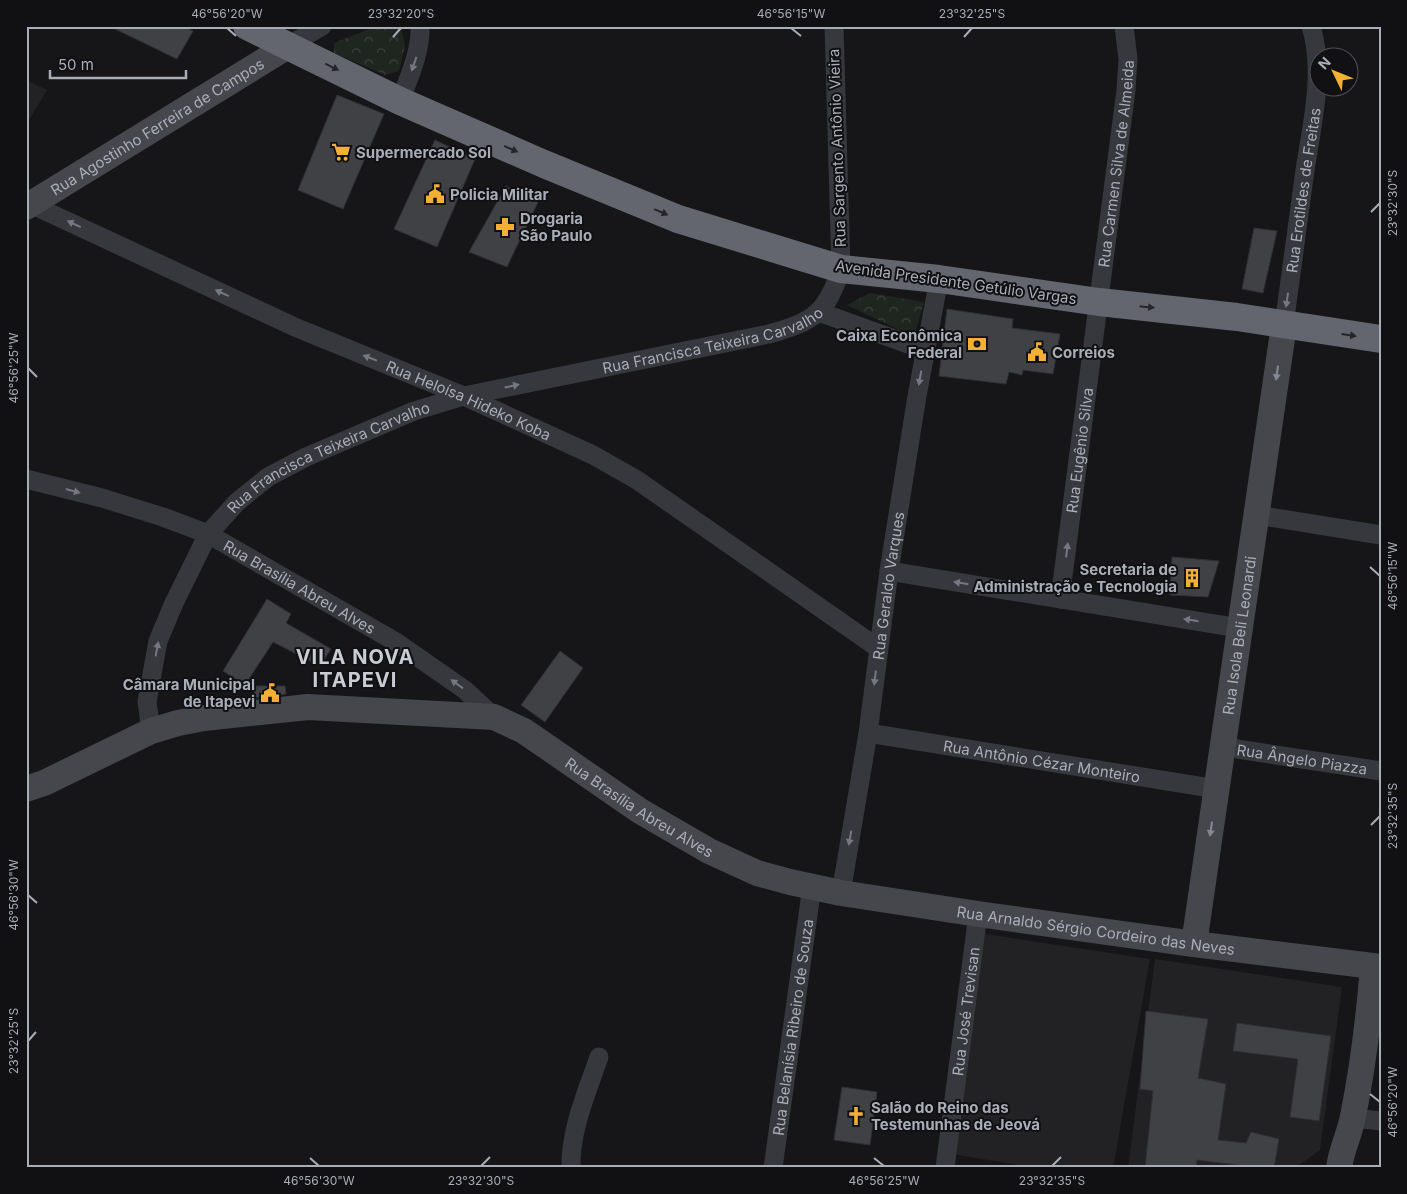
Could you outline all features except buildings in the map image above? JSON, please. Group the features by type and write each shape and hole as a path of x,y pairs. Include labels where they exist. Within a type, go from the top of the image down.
{"highway":[{"name":"Avenida Presidente Getúlio Vargas","path":"247,26 400,100 544,164 678,218 841,269 939,279 1099,302 1237,317 1381,339"}],"street":[{"path":"288,46 322,26"},
{"path":"400,100 416,56 420,26"},
{"name":"Rua Sargento Antônio Vieira","path":"834,26 841,269"},
{"name":"Rua Carmen Silva de Almeida","path":"1099,302 1126,90 1128,59 1124,26"},
{"name":"Rua Erotildes de Freitas","path":"1284,325 1312,126 1317,76 1314,36 1311,26"},
{"name":"Rua Agostinho Ferreira de Campos","path":"28,204 288,46"},
{"name":"Rua Heloísa Hideko Koba","path":"28,204 297,328 464,396 593,455 637,480 878,648"},
{"name":"Rua Francisca Teixeira Carvalho","path":"151,732 147,702 158,641 174,603 208,534 237,502 268,477 306,457 414,411 464,396 769,334 796,326 819,312 830,298 841,269"},
{"name":"Rua Geraldo Varques","path":"841,893 868,733 889,571 925,350 939,279"},
{"name":"Rua Eugênio Silva","path":"1060,599 1099,302"},
{"path":"819,312 925,350"},
{"name":"Rua Isola Beli Leonardi","path":"1194,944 1284,325"},
{"name":"Rua Brasília Abreu Alves","path":"26,479 128,506 208,534 396,642 466,690 494,717 524,731 640,811 709,851 758,873 812,886"},
{"path":"1257,515 1381,535"},
{"path":"889,571 1239,628"},
{"path":"26,789 44,783 151,732 178,723 204,718 308,708 494,717"},
{"name":"Rua Antônio Cézar Monteiro","path":"868,733 1217,789"},
{"name":"Rua Ângelo Piazza","path":"1224,746 1381,771"},
{"name":"Rua Arnaldo Sérgio Cordeiro das Neves","path":"812,886 841,893 978,914 1377,967"},
{"name":"Rua Belanísia Ribeiro de Souza","path":"772,1168 812,886"},
{"name":"Rua José Trevisan","path":"945,1168 978,914"},
{"path":"1339,1168 1340,1156 1353,1118 1377,967"},
{"path":"569,1164 578,1120 599,1057"},
{"path":"1353,1118 1381,1121"}],"shaded area":[{"path":"26,80 47,90 26,125"},
{"path":"985,934 1150,959 1113,1168 1036,1168 952,1154"},
{"path":"1155,959 1342,987 1320,1150 1295,1168 1128,1168"}],"green space":[{"path":"377,26 401,27 405,46 399,71 385,75 334,53 334,43"},
{"path":"870,293 924,302 914,337 847,305"}],"place":[{"name":"Supermercado Sol","path":"341,152"},
{"name":"Policia Militar","path":"435,194"},
{"name":"Drogaria São Paulo","path":"505,227"},
{"name":"Caixa Econômica Federal","path":"977,344"},
{"name":"Correios","path":"1037,352"},
{"name":"Secretaria de Administração e Tecnologia","path":"1192,578"},
{"name":"Câmara Municipal de Itapevi","path":"270,693"},
{"name":"Salão do Reino das Testemunhas de Jeová","path":"856,1116"}],"district":[{"name":"VILA NOVA ITAPEVI","path":"355,668"}]}
